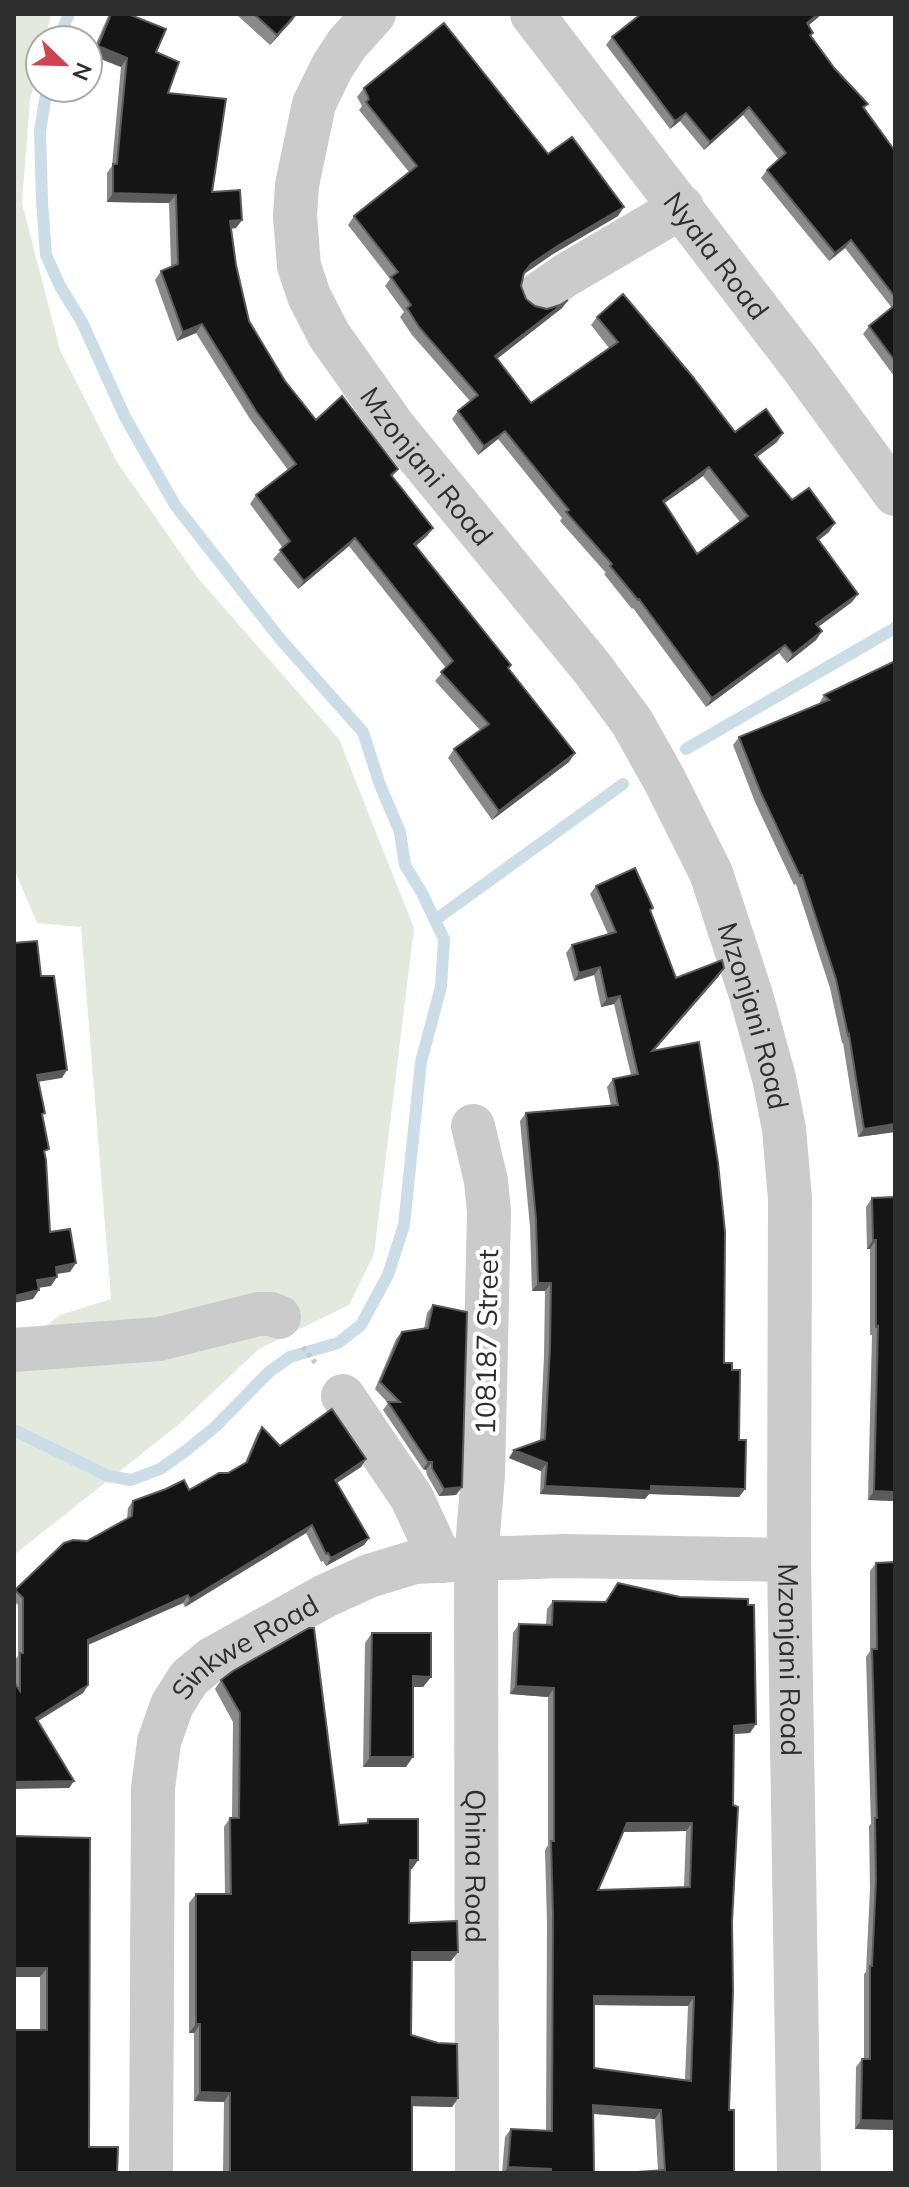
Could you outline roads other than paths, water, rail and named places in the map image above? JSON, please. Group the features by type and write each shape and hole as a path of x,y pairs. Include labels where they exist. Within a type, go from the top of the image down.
{"street":[{"name":"Mzonjani Road","path":"374,14 347,44 314,104 297,185 295,216 299,266 309,296 329,335 394,427 592,668 632,722 711,873 774,1078 784,1129 790,1199 789,1560 799,2173"},
{"name":"Nyala Road","path":"532,16 682,207 895,494"},
{"path":"540,293 682,207"},
{"name":"108187 Street","path":"459,1560 483,1475 489,1211 486,1181 473,1126"},
{"path":"14,1350 159,1339 258,1314 279,1317"},
{"path":"343,1396 412,1498 459,1560"},
{"name":"Sinkwe Road","path":"151,2173 153,1788 159,1742 172,1705 189,1678 212,1659 325,1596 369,1576 415,1562 564,1556 789,1560"},
{"name":"Qhina Road","path":"459,1560 477,2173"}],"waterway":[{"path":"65,24 69,14"},
{"path":"14,1430 108,1476 131,1480 160,1469 187,1450 216,1426 269,1372 290,1357 338,1343 361,1325 388,1275 404,1225 421,1062 441,987 444,939 405,865 400,832 380,785 363,732 281,640 175,505 125,417 82,322 60,286 46,255 40,131 44,104"},
{"path":"686,749 895,628"},
{"path":"435,920 623,784"}]}
